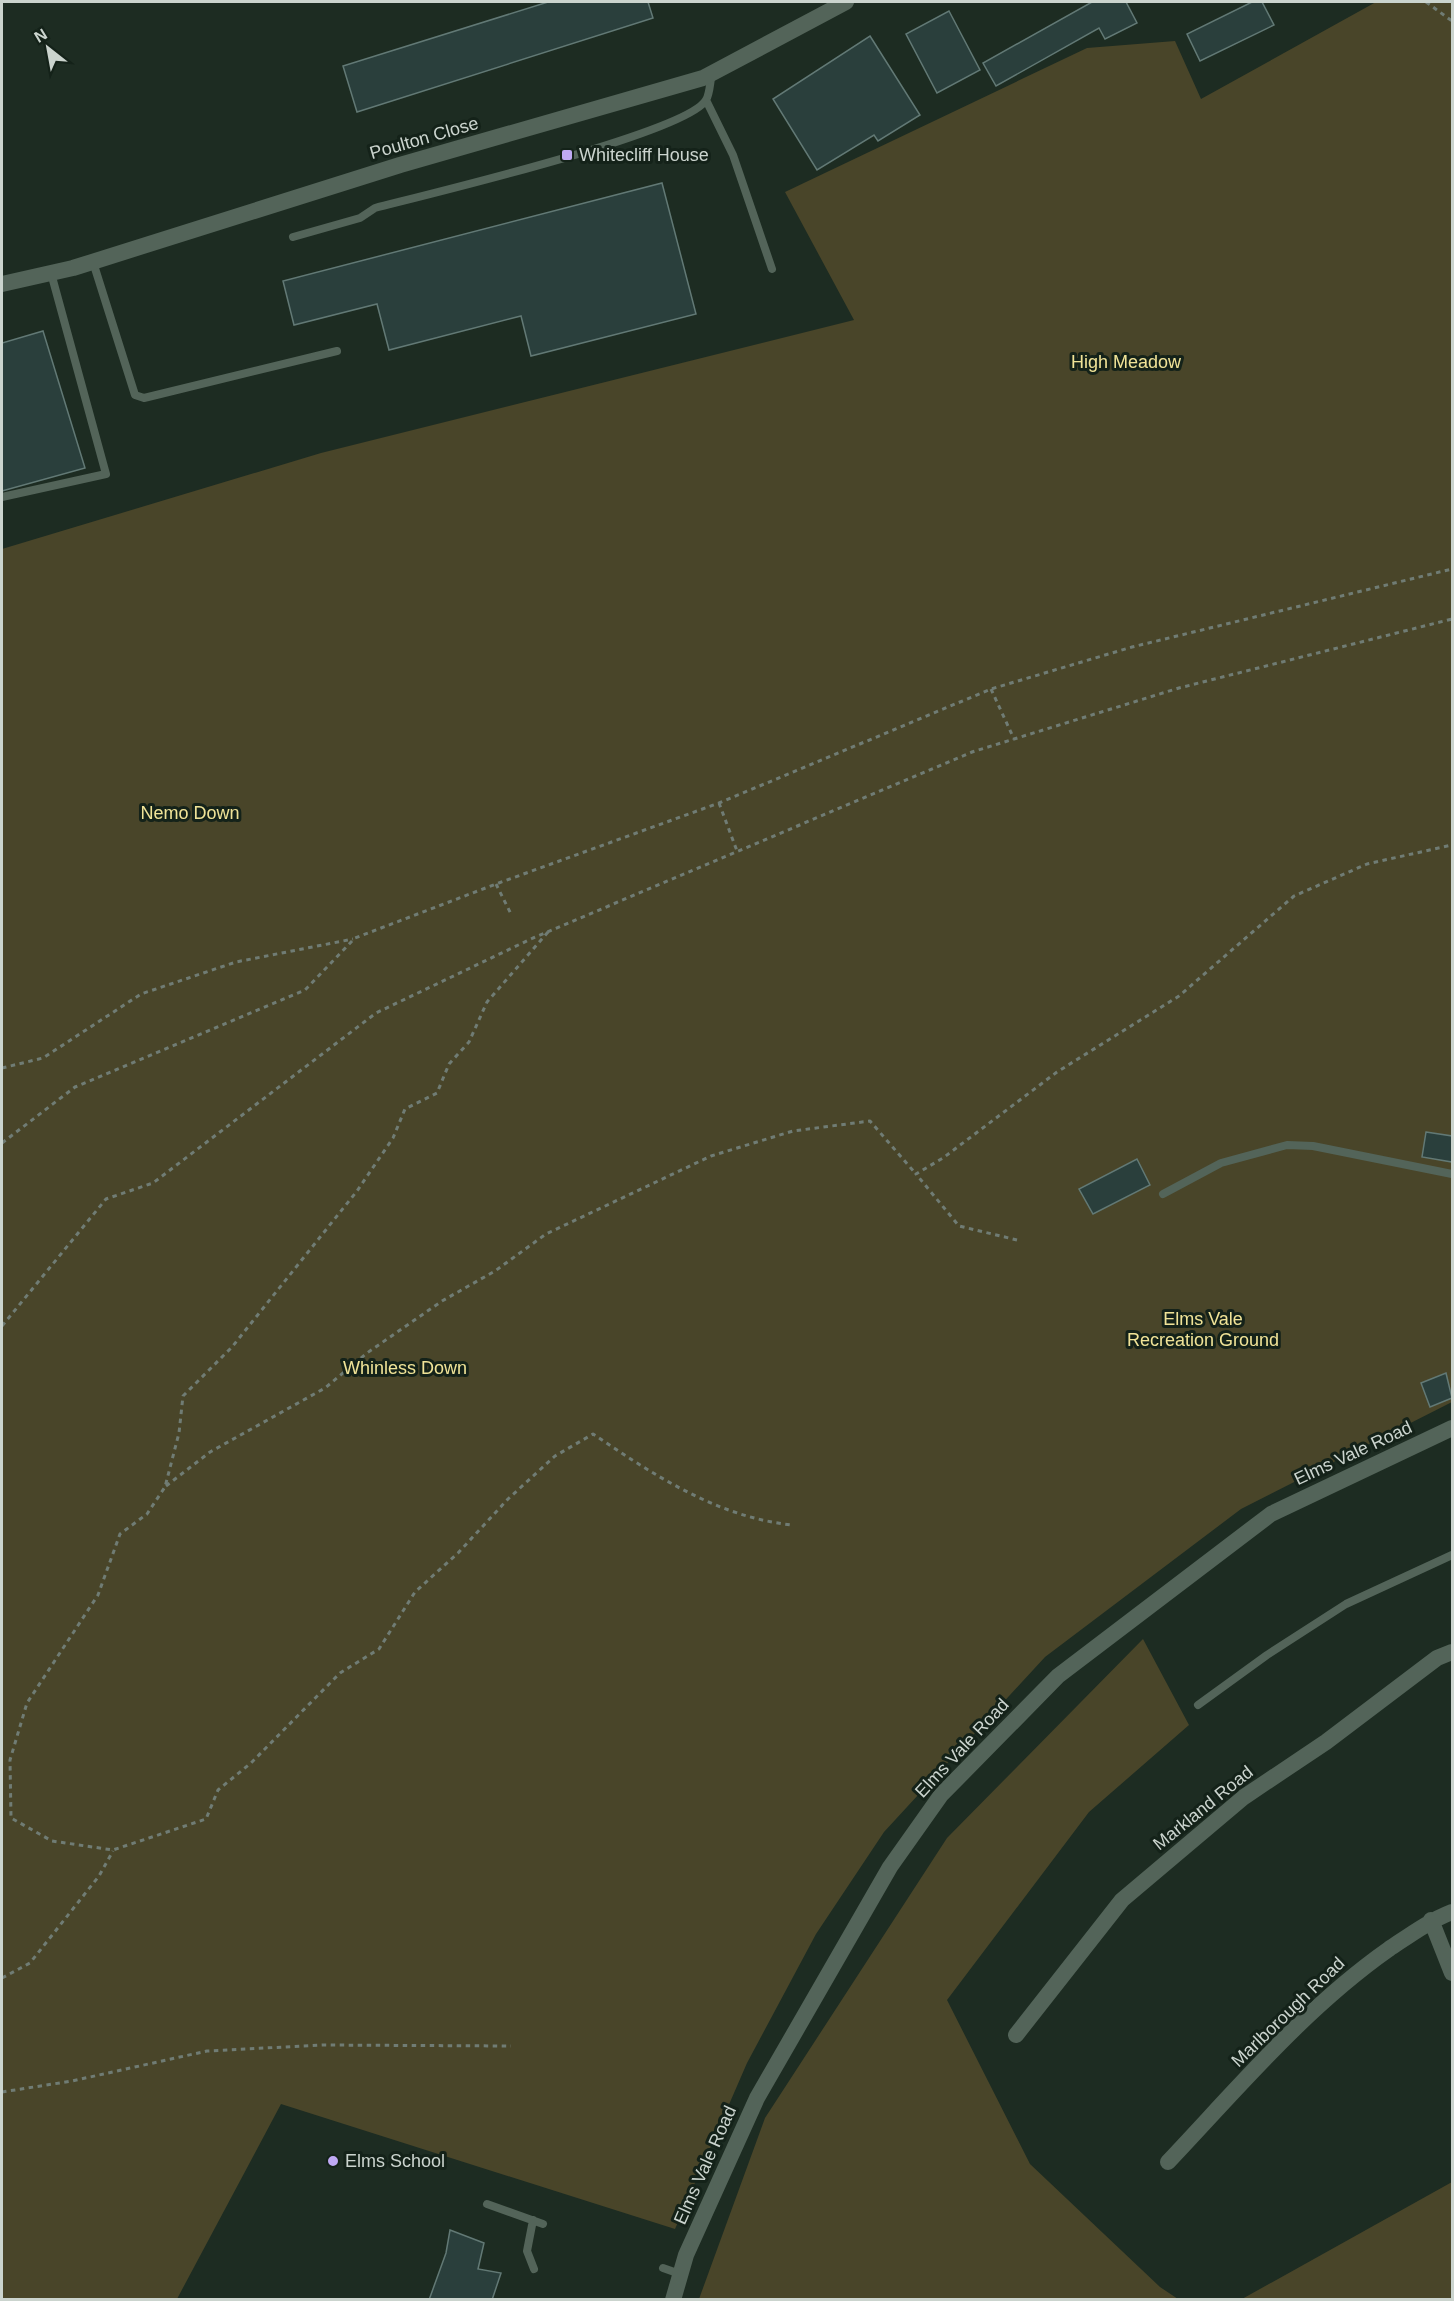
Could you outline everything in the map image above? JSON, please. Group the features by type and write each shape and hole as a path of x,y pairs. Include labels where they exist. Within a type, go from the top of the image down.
{"street":[{"name":"Poulton Close","path":"2,284 93,262 400,165 703,78 846,2"},
{"name":"Elms Vale Road","path":"673,2300 686,2255 757,2098 890,1867 941,1795 1058,1676 1271,1514 1452,1428"},
{"name":"Markland Road","path":"1016,2035 1122,1900 1244,1797 1326,1742 1437,1658 1452,1652"},
{"name":"Marlborough Road","path":"1168,2162 1280,2043 1350,1977 1431,1920 1452,1912"},
{"path":"1431,1920 1452,1973"}],"lane":[{"path":"293,237 360,218 375,208 595,149 687,117 706,100 712,73"},
{"path":"706,100 733,155 772,269"},
{"path":"93,262 135,394 144,398 337,351"},
{"path":"2,497 106,474 51,273"},
{"path":"1163,1194 1221,1163 1287,1145 1313,1146 1452,1174"},
{"path":"1198,1704 1267,1655 1346,1604 1452,1555"},
{"path":"487,2204 543,2224"},
{"path":"534,2220 527,2251 534,2269"},
{"path":"663,2268 680,2274"}],"path":[{"path":"1426,2 1452,21"},
{"path":"2,1068 43,1058 141,994 236,962 355,938 719,803 991,689 1132,647 1452,569"},
{"path":"2,1326 106,1199 153,1184 376,1013 548,932 972,752 1179,688 1452,619"},
{"path":"991,689 1014,739"},
{"path":"719,803 737,851"},
{"path":"916,1174 943,1158 1057,1072 1179,996 1294,896 1368,864 1452,845"},
{"path":"496,884 511,914"},
{"path":"165,1487 178,1433 183,1396 232,1347 344,1209 393,1138 405,1109 437,1093 448,1064 469,1042 487,1002 548,932"},
{"path":"2,1143 75,1087 305,990 355,938"},
{"path":"792,1525 765,1522 714,1506 646,1470 593,1434 555,1456 508,1499 458,1553 415,1592 379,1649 340,1673 251,1763 218,1790 206,1819 113,1850 52,1841 11,1818 10,1760 27,1703 98,1595 120,1534 147,1514 165,1487 210,1452 325,1388 386,1340 442,1301 495,1271 546,1234 711,1156 793,1131 870,1121 959,1226 1017,1240"},
{"path":"2,1978 30,1963 99,1876 113,1850"},
{"path":"2,2092 72,2081 207,2051 323,2045 511,2046"}],"green space":[{"path":"1376,2 1452,2 1452,1402 1241,1509 1045,1657 884,1832 816,1934 747,2063 675,2229 281,2104 177,2299 2,2300 2,549 321,453 854,320 785,192 1087,48 1175,41 1201,99"},
{"path":"1143,1639 1189,1725 1089,1812 947,2000 1030,2164 1160,2287 1178,2299 699,2299 765,2118 947,1838"},
{"path":"1452,2182 1452,2299 1242,2299"}],"building":[{"path":"548,2 648,2 653,18 357,112 343,66"},
{"path":"1092,2 1126,2 1137,23 1105,39 1099,28 996,86 983,63"},
{"path":"1252,2 1262,2 1274,25 1200,61 1187,34"},
{"path":"949,11 980,70 937,93 906,34"},
{"path":"870,36 920,115 878,141 874,135 817,170 773,99"},
{"path":"662,183 696,314 531,356 521,316 389,350 377,304 294,325 283,281"},
{"path":"43,331 85,468 2,491 2,343"},
{"path":"1426,1132 1452,1136 1452,1162 1422,1157"},
{"path":"1137,1159 1150,1185 1093,1214 1079,1189"},
{"path":"1446,1373 1452,1398 1430,1407 1421,1383"},
{"path":"450,2230 484,2243 478,2269 501,2273 492,2300 429,2300 446,2253"}],"place":[{"name":"Whitecliff House","path":"567,155"},
{"name":"Elms School","path":"333,2161"}],"park label":[{"name":"High Meadow","path":"1126,362"},
{"name":"Nemo Down","path":"190,813"},
{"name":"Elms Vale Recreation Ground","path":"1203,1329"},
{"name":"Whinless Down","path":"405,1368"}]}
